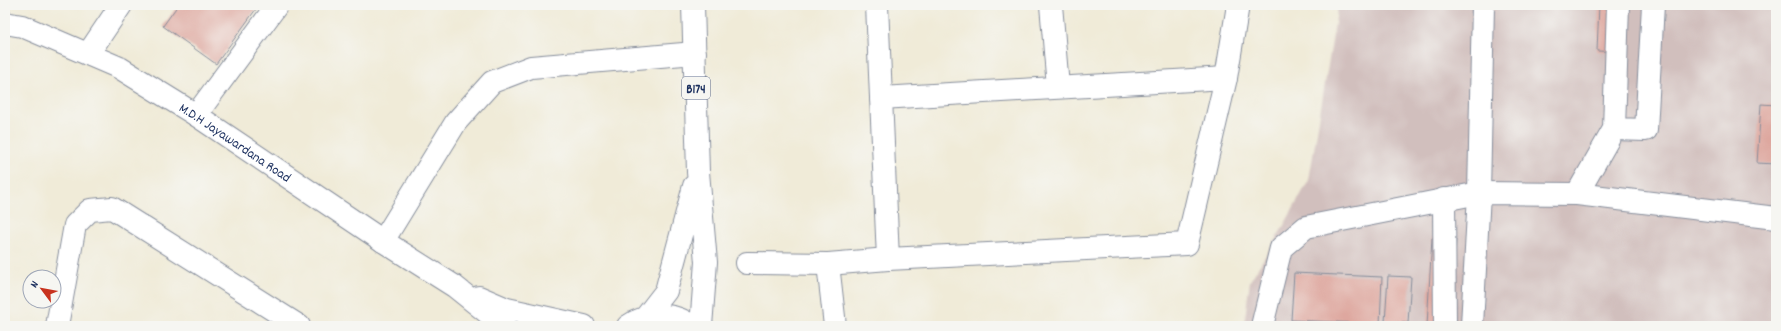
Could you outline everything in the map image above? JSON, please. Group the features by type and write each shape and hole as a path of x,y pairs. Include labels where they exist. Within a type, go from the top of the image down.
{"street":[{"path":"88,54 122,5"},
{"path":"196,115 277,5"},
{"name":"B174","path":"693,5 698,172 706,262 701,326"},
{"path":"877,5 888,259"},
{"path":"1051,5 1058,86"},
{"path":"747,263 828,264 888,259 1187,244 1226,78 1238,5"},
{"path":"1472,326 1479,193 1483,5"},
{"path":"1577,194 1614,129 1618,5"},
{"path":"1614,129 1646,130 1653,5"},
{"name":"M.D.H Jayawardana Road","path":"5,23 22,26 120,68 196,115 383,241 454,286 504,326"},
{"path":"383,241 456,122 492,82 531,67 695,53"},
{"path":"881,98 1058,86 1226,78"},
{"name":"B174","path":"636,322 666,291 698,172"},
{"path":"1262,326 1281,248 1306,227 1479,193 1577,194 1776,218"},
{"path":"1444,199 1445,326"},
{"path":"57,326 75,225 90,210 112,208 299,326"},
{"path":"828,264 835,326"},
{"name":"M.D.H Jayawardana Road","path":"454,286 507,309 584,326"},
{"path":"636,322 660,316 674,318 691,326"}],"shaded area":[{"path":"1338,5 1776,5 1776,326 1244,326 1250,281 1282,229 1309,180"}],"building":[{"path":"178,5 259,5 216,64 163,26"},
{"path":"1599,5 1629,5 1626,52 1597,51"},
{"path":"1761,104 1776,105 1776,164 1757,163"},
{"path":"1432,238 1456,239 1452,326 1427,326"},
{"path":"1294,273 1382,277 1380,324 1291,320"},
{"path":"1388,276 1411,277 1408,323 1385,322"}]}
